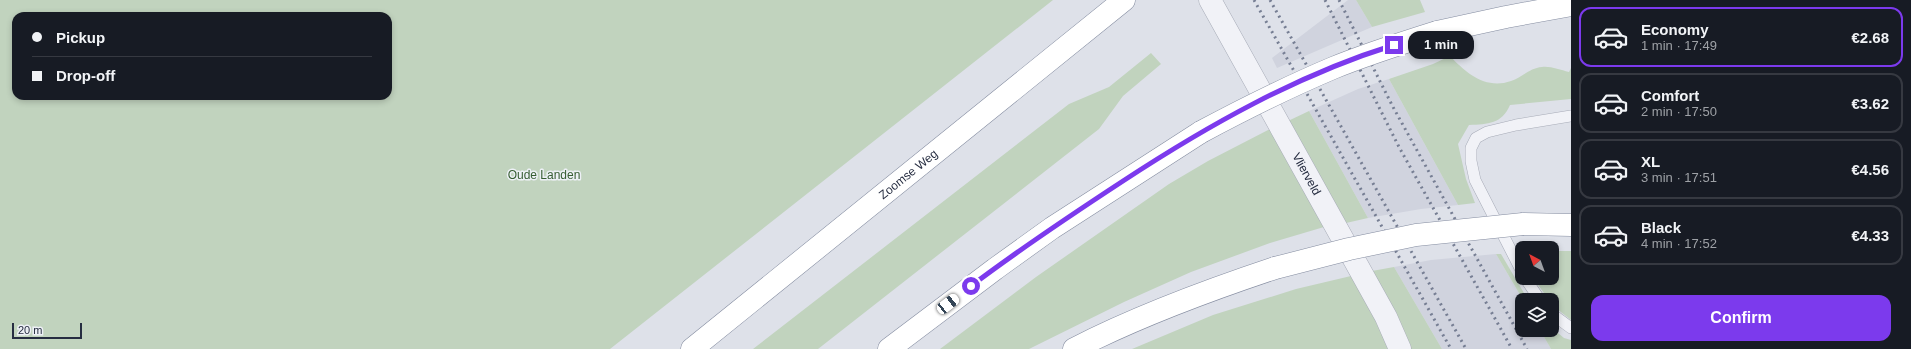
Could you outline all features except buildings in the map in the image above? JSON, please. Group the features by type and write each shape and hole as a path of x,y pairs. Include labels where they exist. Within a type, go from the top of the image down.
{"highway":[{"name":"Zoomse Weg","path":"692,349 1124,0"},
{"path":"889,349 1052,228 1201,132 1262,100 1334,67 1380,50 1437,32 1571,5"},
{"path":"1074,349 1153,312 1218,287 1274,268 1349,249 1416,235 1523,224 1571,225"}],"street":[{"name":"Vlierveld","path":"1210,0 1386,317 1400,349"}],"lane":[{"path":"1515,258 1475,180 1471,161 1471,148 1476,138 1487,132 1516,125 1571,116"},
{"path":"1559,319 1571,328"}],"shaded area":[{"path":"1348,0 1356,0 1372,27 1277,68 1272,58"},
{"path":"1389,79 1458,205 1421,209 1368,218 1309,111 1358,89"},
{"path":"1496,254 1519,293 1515,293 1515,337 1544,337 1551,349 1442,349 1394,267 1431,260"}],"green space":[{"name":"Oude Landen","path":"0,0 1053,0 610,349 0,349"},
{"path":"1356,0 1420,0 1425,12 1372,27"},
{"path":"1151,53 1161,64 1123,96 1099,129 818,349 753,349 1069,104 1109,87"},
{"path":"1450,56 1470,74 1485,82 1493,83 1511,81 1519,78 1529,71 1542,67 1556,68 1569,72 1571,68 1571,99 1510,105 1503,116 1494,122 1469,125 1458,144 1466,179 1475,203 1458,205 1389,79 1433,64"},
{"path":"1309,111 1368,218 1346,223 1288,121"},
{"path":"1270,129 1324,227 1270,243 1191,272 1124,302 1029,349 940,349 1036,277 1169,184 1208,161"},
{"path":"1559,251 1571,251 1571,320 1559,311 1559,293 1544,293 1538,285 1559,285"},
{"path":"1496,254 1501,254 1515,278 1515,285 1519,285 1524,293 1519,293"},
{"path":"1394,267 1442,349 1410,349 1372,271"},
{"path":"1351,276 1375,315 1390,349 1132,349 1213,315 1296,289"},
{"path":"1559,334 1564,338 1571,340 1571,349 1551,349 1544,337 1559,337"}],"railway":[{"path":"1254,0 1451,349"},
{"path":"1270,0 1466,349"},
{"path":"1325,0 1399,147 1512,349"},
{"path":"1339,0 1393,107 1527,349"}],"route":[{"path":"971,286 1052,228 1201,132 1295,84 1334,67 1394,45"}]}
